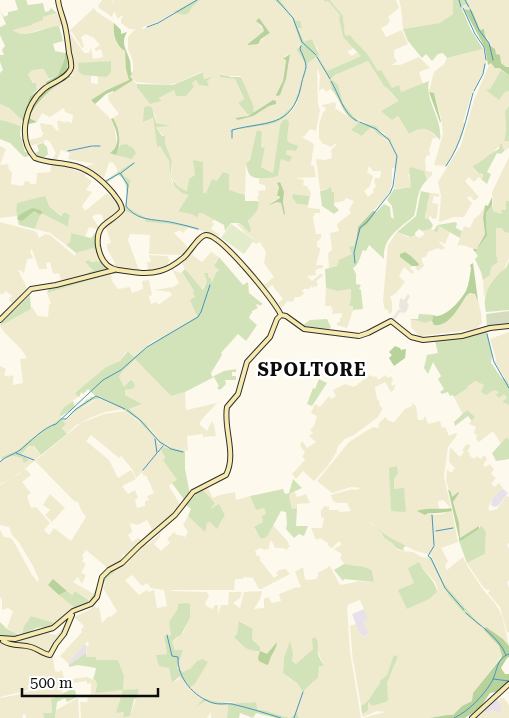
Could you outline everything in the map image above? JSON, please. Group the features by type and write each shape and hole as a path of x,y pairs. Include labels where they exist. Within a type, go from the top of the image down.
{"street":[{"path":"58,0 65,26 71,66 68,73 39,94 27,115 24,129 30,152 36,158 72,165 97,176 121,204 122,210 120,213 105,223 99,232 99,250 107,269"},
{"path":"0,320 31,289 56,285 107,269 138,273 164,270 183,258 200,237 206,234 216,239 235,257 254,278 281,315 286,316 304,329 360,336 391,321 414,338 423,340 462,336 490,328 509,326"},
{"path":"2,640 13,645 30,647 50,655 66,629 71,616 75,612 89,606 97,597 102,577 109,570 122,563 175,515 193,492 226,475 230,464 227,407 239,392 247,362 270,337 278,317 281,315"},
{"path":"2,640 21,638 52,628 74,612 89,606"},
{"path":"13,645 21,638"},
{"path":"472,718 509,684"}],"shaded area":[{"path":"102,0 113,0 112,5 114,0 196,0 158,22 142,27 143,29 157,24 177,12 184,15 189,13 192,7 200,0 274,0 289,13 297,31 301,42 298,48 306,64 303,77 305,78 308,63 316,57 324,68 318,57 318,49 312,39 304,43 298,27 302,26 301,22 297,22 280,0 324,0 326,2 328,0 340,15 339,19 343,37 354,48 348,51 348,53 352,56 357,52 361,56 327,71 325,69 330,80 335,75 368,61 391,93 400,101 382,111 398,116 409,134 424,128 437,138 433,138 429,150 430,154 429,156 427,155 425,160 426,171 432,172 432,175 427,180 426,175 408,174 411,182 410,188 394,189 396,172 395,168 392,168 390,190 385,199 357,230 352,254 337,266 329,268 328,253 332,250 330,233 339,231 337,224 351,213 349,210 354,201 346,198 344,201 334,203 334,192 332,192 331,186 328,189 320,190 316,159 325,160 332,158 331,150 337,144 331,147 322,143 319,138 319,124 323,112 326,110 322,105 335,102 335,108 358,123 351,130 362,136 370,128 374,129 377,134 389,142 385,134 353,116 343,103 339,88 330,83 333,87 331,89 326,92 323,88 319,91 320,75 317,68 318,104 320,110 316,131 310,129 304,137 300,136 314,144 311,165 314,166 316,177 296,178 304,180 303,185 307,186 311,193 310,196 294,194 297,204 308,205 308,208 320,209 320,213 315,213 313,218 316,234 321,234 321,238 317,242 317,247 320,248 320,251 316,265 323,265 323,268 317,269 316,275 307,276 312,281 320,274 323,276 316,281 318,284 316,287 314,286 313,288 311,286 309,289 304,289 302,291 304,294 295,297 293,302 287,301 282,308 278,303 283,299 272,285 267,289 264,285 274,277 264,263 266,252 260,242 256,244 253,242 254,239 237,224 240,223 250,232 248,221 259,202 257,197 259,196 258,191 266,190 265,185 259,184 259,179 270,178 278,173 281,159 286,160 291,157 286,154 287,150 294,151 287,140 288,130 280,125 273,173 261,167 265,148 261,147 262,132 246,165 245,195 228,190 213,179 206,193 203,193 195,175 187,191 181,189 171,176 172,164 165,146 165,138 156,127 168,126 156,123 155,115 149,106 144,107 144,122 151,118 153,119 157,147 160,145 169,161 170,173 172,182 178,190 190,195 178,210 194,215 200,212 215,219 212,222 214,224 211,229 220,235 218,236 198,228 146,218 127,207 127,191 131,182 122,172 135,163 130,164 117,174 117,168 113,163 109,162 104,178 85,166 95,164 68,159 70,153 61,150 57,160 52,159 56,153 47,140 30,146 29,140 41,137 44,133 40,123 52,125 59,131 57,121 72,123 73,115 65,112 64,108 50,117 42,113 37,122 29,118 43,96 59,83 75,75 67,75 70,71 68,34 71,34 84,53 89,53 91,48 93,59 103,57 101,49 96,51 94,49 100,45 94,38 86,34 81,37 84,47 82,48 72,32 69,31 94,8 114,23 116,42 125,51 130,80 107,90 91,100 108,116 114,125 117,144 115,149 110,152 131,148 126,144 120,145 120,135 113,118 119,114 109,101 108,95 132,80 137,84 137,87 158,99 196,80 207,81 211,78 204,80 203,72 201,72 169,85 136,82 130,76 133,71 133,62 128,49 128,37 135,29 129,29 121,23 122,15 118,19 114,11 112,17 98,6","holes":["259,18 270,33 260,41 248,44 264,31 258,23","290,54 286,79 281,93 286,61 285,56","111,61 111,72 106,77 98,75 98,84 91,83 91,74 104,62","220,73 228,76 241,76 254,112 271,101 276,104 253,116 238,120 235,118 248,116 238,103 244,100 235,79 220,76","300,89 297,103 292,111 279,121 232,131 241,127 277,120 293,106","369,166 373,171 381,171 380,178 375,178 376,186 373,190 374,192 368,197 364,191 370,186 373,176 367,172","279,187 284,192 285,215 281,203 277,202 271,205 270,203 280,198 277,196"]},
{"path":"330,0 396,0 399,8 388,17 390,21 387,25 381,28 386,37 402,30 408,44 394,50 394,57 397,61 392,65 400,65 419,57 430,68 419,72 423,84 401,92 392,89 381,71 378,71 350,36 345,35 343,16"},
{"path":"399,0 453,0 454,11 453,14 441,23 403,29"},
{"path":"467,0 509,0 509,67 501,63 500,56 496,54 484,32 480,30 468,10 464,9 463,6 469,6"},
{"path":"60,13 64,25 23,35 17,34 13,29 31,25 42,17"},
{"path":"484,38 491,50 490,62 494,67 498,67 501,70 490,89 487,90 501,97 505,92 509,91 509,106 505,111 506,130 504,140 509,141 509,148 505,150 502,144 483,161 472,166 477,173 481,173 484,176 481,179 479,177 474,182 469,177 465,181 479,197 474,201 470,196 467,198 472,203 464,217 454,217 440,222 441,196 438,182 461,145 474,100 490,63 482,41"},
{"path":"483,49 486,63 472,93 463,122 465,124 462,136 446,166 434,165 443,134 434,93 429,92 433,75 447,58"},
{"path":"45,69 49,79 46,82 46,86 37,90 36,83 28,74 33,70"},
{"path":"0,104 9,108 22,120 21,126 0,120"},
{"path":"0,146 6,149 0,165"},
{"path":"509,157 509,201 506,201 506,210 502,214 493,211 492,192"},
{"path":"52,163 68,166 76,171 87,173 85,176 92,181 86,190 92,192 82,206 85,211 107,193 119,204 123,213 125,211 145,219 147,222 188,228 183,233 180,230 174,233 187,246 187,251 181,255 149,254 150,235 130,234 128,240 139,270 121,269 111,266 115,263 107,249 107,244 111,243 102,215 96,214 92,217 99,227 97,229 89,227 85,237 71,233 70,242 66,245 50,233 35,229 41,213 68,227 70,215 66,212 62,216 49,206 32,200 17,203 16,212 18,216 0,218 0,165 8,164 9,170 12,172 11,184 23,186 25,181 30,182 30,184 36,184 37,173 50,172"},
{"path":"430,193 439,194 439,197 434,196 432,203 438,204 437,218 432,219 431,216 426,219 426,206 428,206"},
{"path":"485,206 483,221 485,234 482,243 476,250 466,246 459,245 457,247 464,226 470,228 474,219"},
{"path":"0,222 34,231 39,238 45,234 50,235 75,256 76,253 93,248 101,258 100,261 99,263 96,261 86,262 92,268 92,272 64,282 61,280 59,273 53,274 50,262 46,263 47,269 39,269 32,249 30,251 33,258 27,259 24,274 18,270 28,290 14,305 9,300 12,296 6,291 2,295 0,293"},
{"path":"439,226 450,232 445,244 438,241 445,248 441,250 438,248 428,252 426,257 421,258 424,266 418,271 415,267 419,264 411,256 405,252 400,254 400,257 412,266 410,268 414,272 412,274 404,267 399,276 405,282 390,297 392,312 389,314 387,309 385,310 383,301 388,245 397,232 408,237 415,235 419,238 425,234 422,231 431,229 434,231"},
{"path":"496,227 502,228 504,232 509,233 509,258 504,270 492,281 484,297 483,280 490,275 490,269 493,265 498,263"},
{"path":"211,252 219,257 215,262 219,270 212,284 208,273 207,281 202,290 182,263 191,254 202,262"},
{"path":"149,255 167,256 170,261 168,266 147,272 147,262 151,262"},
{"path":"172,269 180,273 182,272 194,291 197,316 171,334 153,341 134,357 129,351 126,352 120,361 106,367 75,393 78,397 62,409 60,419 57,422 27,442 20,449 0,459 0,366 6,369 4,375 13,376 13,385 23,383 20,359 27,358 0,326 32,307 38,316 48,317 49,304 51,304 47,293 111,274 112,281 118,289 130,287 132,293 143,289 142,281 149,280 152,295 149,296 151,304 157,302 158,305 172,295 170,292 154,290 173,287 179,283"},
{"path":"326,288 338,291 351,289 349,306 353,306 353,310 347,328 337,325 337,322 340,322 342,313 332,314 331,306 325,306"},
{"path":"472,293 477,296 481,313 482,323 476,329 419,336 411,327 411,320 424,323 432,321 434,325 450,318 467,295"},
{"path":"408,294 410,296 407,302 409,306 406,312 400,312 393,322 388,324 386,321 393,317 399,309 402,311 399,307 400,298 404,300"},
{"path":"509,332 509,384 495,363 496,359 490,339"},
{"path":"135,358 171,396 185,392 186,410 217,403 199,424 207,431 212,421 216,436 203,437 203,434 187,436 188,451 170,447 171,450 165,447 161,450 165,459 163,460 177,480 169,486 181,506 147,539 145,536 152,529 147,520 138,525 130,523 132,532 128,535 132,542 138,538 143,541 126,556 123,554 121,562 109,569 86,550 82,556 84,558 82,561 86,564 81,573 86,575 82,584 78,577 73,582 94,594 91,601 75,591 72,595 53,579 48,585 75,608 55,623 31,616 24,626 22,635 12,631 7,628 13,611 8,608 2,610 2,600 0,597 0,530 4,537 11,538 32,575 38,582 39,580 33,566 18,541 12,535 9,527 0,525 0,485 26,469 31,475 22,482 31,493 27,496 31,508 36,507 50,523 44,530 49,535 54,528 71,541 86,517 78,502 74,501 35,461 81,423 104,414 125,411 149,430 159,444 161,442 150,428 129,409 142,404 125,395 125,390 134,383 129,380 124,388 119,377","holes":["91,435 119,458 121,456 123,458 132,469 136,478 142,472 144,476 146,475 154,493 147,496 149,500 145,501 145,506 137,508 135,500 138,498 135,490 128,494 122,486 136,479 131,470 118,478 109,460 86,441"]},
{"path":"370,375 376,376 378,380 386,375 387,378 391,376 392,386 395,384 394,390 391,392 385,382 375,387 377,399 383,408 378,417 354,435 345,439 338,446 327,467 314,481 303,471 296,479 292,474 305,460 302,456 305,453 300,445 302,441 307,448 316,442 309,436 313,433 310,430 314,426 317,416 311,413 315,404 320,407 329,396 331,399 336,396 333,390 345,384 354,387"},
{"path":"475,381 504,394 507,398 503,402 509,405 509,440 507,438 501,444 493,431 479,442 476,439 477,435 474,433 476,427 469,423 475,418 467,410 463,415 454,397 467,389"},
{"path":"98,398 123,409 105,412 92,417 75,426 67,434 62,427 66,424 63,420"},
{"path":"412,403 416,406 418,420 423,420 425,416 428,424 440,421 442,428 445,427 449,436 456,433 457,435 448,447 444,477 451,508 443,500 438,501 439,509 423,510 425,514 433,515 452,511 458,542 441,548 448,561 445,566 447,570 463,557 484,591 499,610 509,646 503,639 486,628 484,630 499,646 502,655 473,693 472,701 462,706 453,715 430,718 363,718 385,712 377,711 363,717 362,714 368,711 367,702 361,706 355,664 353,663 350,626 356,624 359,633 366,637 368,635 363,622 368,619 360,600 349,604 347,607 350,652 361,718 299,718 298,714 290,718 258,710 256,702 241,704 230,702 214,703 228,705 227,718 211,718 211,712 207,718 124,718 130,716 139,689 116,713 124,712 123,718 81,718 80,702 87,702 91,693 91,683 87,684 87,681 74,683 73,679 87,677 96,681 95,692 123,690 124,676 118,660 96,660 86,657 87,646 89,646 88,641 68,663 60,656 82,632 81,630 84,626 74,617 91,609 93,605 97,608 99,607 102,623 109,616 111,617 117,611 103,588 108,577 115,572 113,569 123,564 143,545 146,543 147,545 160,534 160,537 154,544 161,551 170,543 167,539 174,532 185,537 188,531 183,525 188,516 205,531 207,523 210,522 219,526 225,515 221,508 211,507 215,503 203,490 206,488 208,488 213,498 235,492 236,500 250,496 256,510 264,508 267,514 263,522 254,528 260,538 268,535 273,525 290,546 286,550 275,548 270,540 268,549 260,548 255,551 274,578 278,575 276,573 279,570 286,569 290,574 261,589 259,589 253,578 244,577 243,579 235,579 234,590 171,591 207,592 209,596 205,603 206,606 213,609 215,605 218,605 218,614 221,605 228,605 229,592 242,592 240,598 233,603 240,608 244,592 262,591 254,609 264,608 264,599 268,597 272,603 281,601 279,594 301,587 295,572 303,567 305,579 308,580 316,579 318,573 330,566 340,585 358,581 374,582 372,570 345,565 340,558 342,554 334,549 341,545 341,542 338,542 332,548 320,538 316,540 311,528 322,528 324,518 321,517 321,511 324,506 329,507 329,510 339,510 339,512 351,511 347,503 333,501 331,495 362,488 351,487 332,493 317,481 349,442 373,427 378,428 379,423 385,417 389,421 394,422 405,409 412,406","holes":["369,521 399,543 416,551 431,555 445,585 478,626 449,596 429,558 422,557 413,552 396,549","421,566 435,582 438,589 407,609 409,585 415,583","132,575 142,586 147,583 151,588 164,590 167,606 157,608 154,590 149,592 147,590 139,595 125,580","178,604 190,604 190,618 183,633 172,642 175,650 183,650 177,668 183,672 188,671 199,661 189,687 180,676 179,679 172,683 169,668 156,655 167,654 164,636 171,635 172,618","240,621 253,629 252,639 256,642 241,645 234,637 237,634","290,642 292,662 296,664 313,649 314,642 324,666 319,666 314,682 307,685 298,684 289,678 283,670 284,659","395,656 398,658 387,683 386,702 372,706 368,701 387,675"]},
{"path":"467,444 471,446 467,451 470,453 469,455 474,459 477,456 481,459 484,455 487,459 483,465 486,467 490,464 494,469 491,474 496,478 491,484 495,487 499,483 503,488 492,499 488,509 490,511 497,509 506,496 509,497 509,543 507,544 509,549 509,580 507,583 509,588 509,633 507,632 500,607 488,593 490,590 485,589 467,563 485,554 486,532 481,525 460,538 459,523 453,502 458,492 452,497 446,481 447,469 451,473 455,468 449,462 450,447 460,457 464,452 462,450"},
{"path":"30,446 33,446 41,455 19,474 0,484 0,463 9,456 17,455 25,462 21,455"},
{"path":"502,488 508,493 498,506 494,507 491,505 492,499"},
{"path":"294,491 297,497 306,494 310,503 297,504 297,508 292,509 289,496"},
{"path":"50,494 65,508 52,522 45,515 50,510 43,505"},
{"path":"364,609 369,619 369,632 366,637 359,633 352,614"},
{"path":"63,628 65,630 50,653 16,644 25,638 47,631 50,634 56,635"},
{"path":"0,641 15,647 31,648 47,657 53,658 55,671 62,670 64,679 58,682 63,693 51,699 52,713 43,713 44,718 26,718 25,714 22,715 23,718 0,718 0,698 32,690 49,679 25,691 0,697"},
{"path":"84,644 87,646 86,653 69,665 68,663"},
{"path":"496,696 503,710 498,713 492,710 486,714 484,709"},
{"path":"78,698 79,718 55,718 56,710"},
{"path":"500,698 504,698 509,705 509,718 474,718 484,709 487,714 492,710 498,713 502,710"}],"green space":[{"path":"15,0 26,0 28,5 43,3 45,12 51,8 57,13 43,17 43,20 32,25 13,30 18,33 28,34 59,26 63,41 53,44 55,51 65,53 58,75 49,79 44,69 33,70 28,74 33,83 36,83 37,90 30,96 22,120 9,108 0,104 0,73 3,70 0,55 4,55 2,50 5,46 0,35 0,27 6,24 0,10 4,17 8,15 8,12 18,10"},
{"path":"196,0 200,0 192,7 189,13 184,15 174,12"},
{"path":"274,0 280,0 296,21 301,22 302,28 298,28 304,42 312,39 319,54 318,57 327,71 361,56 343,37 339,19 340,15 328,1 325,2 324,0 330,0 343,16 345,35 350,35 370,58 378,71 381,70 392,88 399,85 401,92 429,81 429,95 439,124 440,140 426,129 419,129 409,134 398,116 392,120 381,111 399,101 385,87 368,61 335,75 330,80 316,57 308,63 305,77 303,78 306,64 297,50 301,44 292,18"},
{"path":"453,0 467,0 469,7 465,5 461,7 471,30 483,49 447,58 443,53 438,54 432,61 426,54 422,58 408,41 403,29 440,23 453,14"},
{"path":"464,9 472,11 480,30 484,29 489,44 495,49 496,54 500,55 501,63 509,67 509,75 499,68 495,68 491,63 488,65 485,48"},
{"path":"259,18 270,33 261,39 258,44 248,45 264,31 262,26 256,21"},
{"path":"114,23 121,30 121,34 127,32 124,44 130,61 132,74 130,76 133,80 114,92 106,94 95,104 91,100 129,80 125,51 115,39"},
{"path":"67,52 68,62 65,73 46,86 46,82 58,75"},
{"path":"290,54 286,79 280,95 277,96 283,81 286,61 283,59"},
{"path":"111,61 111,72 106,77 83,75 79,72 78,63"},
{"path":"501,70 509,75 509,91 505,92 499,100 486,90 490,89"},
{"path":"203,72 204,79 212,77 207,81 209,86 199,85 196,80 192,83 194,87 186,96 176,96 174,90 159,98 161,101 150,104 137,87 137,84 173,85"},
{"path":"220,74 241,77 253,105 254,113 248,115 238,103 244,99 235,79 220,77"},
{"path":"66,76 72,76 58,85 37,104 29,118 37,122 25,125 40,96"},
{"path":"332,80 338,85 343,103 353,116 362,123 376,126 381,133 391,139 391,142 377,134 374,129 370,128 362,136 351,130 358,123 348,116 331,89 330,83"},
{"path":"44,87 36,97 24,122 22,120 30,96"},
{"path":"300,88 297,101 283,119 272,124 230,132 230,130 277,120 293,106"},
{"path":"429,92 434,93 441,122 440,122"},
{"path":"273,100 276,101 276,104 253,116 238,120 235,118 248,116"},
{"path":"149,106 152,108 156,123 171,126 156,127 162,136 165,136 172,161 171,175 175,183 187,191 189,179 195,175 193,160 203,162 203,193 206,193 212,179 217,181 223,172 229,174 229,190 245,195 245,201 259,202 257,211 248,221 250,233 240,223 231,223 225,231 224,225 202,213 199,213 197,218 194,215 178,211 189,195 182,193 175,187 170,173 169,161 160,146 157,147 153,118 143,122 144,107"},
{"path":"509,106 509,141 504,141 506,130 505,111"},
{"path":"113,118 119,136 116,155 110,153 114,150 117,142 115,128 111,119"},
{"path":"287,119 289,122 287,140 298,146 296,151 287,150 286,154 292,157 289,162 281,159 278,176 272,178 253,177 249,174 246,164 250,159 257,130 262,132 261,147 265,148 261,167 273,173 280,125 283,120"},
{"path":"0,120 21,126 20,134 25,152 30,153 30,155 24,157 10,143 0,139"},
{"path":"43,143 47,147 48,154 45,157 37,157 34,154 39,151 37,145"},
{"path":"126,144 133,148 136,153 132,159 116,155 120,145"},
{"path":"500,144 502,144 505,150 501,154 497,153 487,172 491,174 487,184 481,179 483,174 478,173 472,166 499,149"},
{"path":"136,163 122,172 131,181 127,191 127,207 146,218 199,228 199,230 170,224 146,222 145,219 125,211 123,213 126,204 126,187 122,178 118,175 106,183 105,181 130,164"},
{"path":"410,167 424,171 427,180 419,192 414,216 389,239 384,252 384,259 369,245 366,251 363,250 353,268 356,274 356,284 361,285 359,289 361,290 363,309 353,310 353,306 349,306 351,289 338,291 326,288 325,269 337,266 339,260 352,254 349,247 354,246 356,239 357,243 361,228 384,204 390,207 391,217 394,219 392,206 387,200 394,189 410,188"},
{"path":"280,182 284,192 284,215 281,203 277,202 270,205 280,198 277,196 279,187 277,183"},
{"path":"331,186 332,192 334,192 334,205 339,210 334,214 322,206 320,191"},
{"path":"421,191 430,193 425,217 433,225 431,229 422,231 419,229 411,237 397,232 416,216"},
{"path":"293,194 310,196 308,205 297,204 292,197"},
{"path":"45,196 49,206 61,216 65,212 70,215 68,227 41,213 35,229 19,225 16,210 17,203"},
{"path":"492,197 492,205 486,213 487,236 475,252 473,249 477,249 485,234 483,218 485,205 488,206"},
{"path":"506,201 509,201 509,233 504,232 502,228 496,228 498,263 492,266 490,275 483,280 475,259 478,256 475,252 487,236 486,213 492,205 493,211 502,214 501,210 506,210"},
{"path":"32,208 40,210 44,214 41,213 41,215 34,211 22,221 17,219 19,215"},
{"path":"373,211 376,212 367,224 361,228 355,247 358,227"},
{"path":"457,223 456,228 462,231 460,238 439,226 437,232 433,231 438,225"},
{"path":"231,224 254,240 244,254 221,238"},
{"path":"99,231 98,251 107,269 81,277 93,270 85,262 88,260 99,263 101,258 93,248 76,253 66,245 70,242 71,233 91,238"},
{"path":"405,252 419,264 418,266 412,266 400,257 400,254"},
{"path":"219,257 243,285 248,282 249,293 263,304 256,305 258,308 252,311 250,315 249,318 257,325 246,341 238,334 221,353 222,355 211,373 212,377 224,371 236,369 236,372 232,372 232,376 236,376 236,380 225,380 226,384 220,390 217,388 219,386 214,377 185,392 171,396 135,359 119,377 124,387 130,380 133,381 135,386 132,389 125,390 125,395 142,404 129,409 146,424 163,444 162,446 138,420 124,410 121,410 123,409 100,398 93,400 69,416 87,399 96,397 88,389 83,394 81,392 78,397 75,393 106,367 120,361 128,351 134,357 197,316 190,300 195,297 194,291 182,272 185,269 203,290 207,281 204,273 208,273 212,283 219,270 214,266"},
{"path":"509,261 509,310 486,312 485,296 489,286"},
{"path":"473,263 478,301 475,294 470,293 445,323 434,325 432,321 433,316 448,312 466,291 470,277 470,265"},
{"path":"117,272 124,273 111,274 47,293 49,288"},
{"path":"30,295 31,309 0,326 2,322"},
{"path":"509,311 509,324 487,326 486,314"},
{"path":"419,314 435,315 437,317 433,316 432,321 424,323 411,320 418,319"},
{"path":"327,319 331,327 329,329 302,326 310,320"},
{"path":"487,331 492,356 491,363 501,377 505,378 509,384 509,405 502,402 507,398 504,394 499,398 496,395 499,392 494,390 486,395 481,392 484,385 475,381 454,397 453,395 450,396 448,392 442,394 440,392 444,389 438,379 441,376 433,362 428,374 424,368 427,355 438,353 435,341 464,338"},
{"path":"395,346 401,350 406,349 405,358 394,366 389,358 392,355 389,352"},
{"path":"319,379 327,383 312,406 307,404 313,388 315,389"},
{"path":"73,401 75,407 60,417 62,410"},
{"path":"467,410 475,417 472,421 468,416 455,426 454,422"},
{"path":"60,417 66,424 62,428 67,434 41,455 34,446 29,446 21,455 29,460 24,463 22,458 12,456 7,457 0,463 2,457 20,449 60,419"},
{"path":"507,437 509,440 509,459 496,461 492,453"},
{"path":"164,447 185,451 185,469 190,494 185,501 172,483 177,480 163,460 165,458 161,450"},
{"path":"397,466 398,473 394,479 394,489 404,488 406,512 391,511 389,468"},
{"path":"293,479 302,488 291,493 289,496 292,509 297,508 296,526 308,526 304,536 299,534 294,538 286,529 286,512 281,511 268,535 265,538 260,538 254,527 263,522 262,516 266,514 264,508 256,510 250,496 283,489 285,494 289,493"},
{"path":"448,489 452,497 459,493 453,502 459,523 460,538 479,526 479,529 459,541 459,538"},
{"path":"203,490 215,503 211,508 219,504 225,515 217,529 210,522 207,523 205,532 188,516 191,509 186,505 195,495"},
{"path":"451,508 452,511 428,513 425,515 417,511 425,509"},
{"path":"368,521 389,537 406,546 403,548 404,551 396,548 384,538 382,533"},
{"path":"481,525 486,532 485,554 467,563 459,541 479,529"},
{"path":"430,556 445,585 479,626 449,596 429,558"},
{"path":"419,562 434,584 437,592 429,599 407,609 398,590 414,583 408,568"},
{"path":"344,564 372,570 374,582 344,579 343,581 334,570"},
{"path":"113,569 115,572 108,577 92,602 76,609 59,623 47,629 38,627 24,636 22,635 24,626 31,616 55,623 75,608 59,595 67,591 72,595 75,591 90,601 102,576"},
{"path":"53,579 67,591 59,595 48,585"},
{"path":"178,604 190,604 190,618 181,635 172,642 175,650 183,650 177,668 183,672 190,669 198,660 202,659 208,662 194,685 189,687 180,676 172,683 169,668 159,666 156,655 167,654 164,636 171,635 169,622 177,610"},
{"path":"239,621 253,629 252,639 260,647 260,651 246,648 234,637 237,634"},
{"path":"0,622 7,629 22,636 0,637"},
{"path":"486,627 503,639 509,646 509,657 501,668 505,674 509,674 509,683 502,691 490,693 480,708 465,718 430,718 453,715 462,706 472,701 473,693 501,658 499,646 484,630"},
{"path":"315,637 318,643 318,656 324,666 319,666 318,678 303,692 298,684 283,673 284,658 290,641 293,654 292,661 296,664 313,649 312,639"},
{"path":"277,642 269,663 267,665 259,661 260,651 267,654"},
{"path":"86,653 86,657 96,657 96,660 118,660 124,676 123,690 95,693 97,685 93,679 96,668 78,665 69,667 69,665"},
{"path":"394,655 398,657 387,683 388,700 372,706 368,702 368,711 362,714 361,706 368,701 380,681 387,675"},
{"path":"74,688 77,697 67,702 65,698 57,702 55,718 44,718 43,713 52,713 51,699"},
{"path":"139,689 137,698 134,699 130,716 123,718 124,712 116,713 123,690"},
{"path":"204,698 229,703 256,702 258,710 290,718 276,718 256,713 253,718 240,713 239,718 227,718 228,705 205,701 196,707"},
{"path":"297,713 299,718 290,718"}],"waterway":[{"path":"147,27 158,23 197,0"},
{"path":"277,0 293,18 302,42 316,55"},
{"path":"459,0 461,7"},
{"path":"465,0 469,7"},
{"path":"463,8 475,34 484,47 486,60"},
{"path":"470,9 479,30 489,43 493,60"},
{"path":"232,138 232,130 275,121 291,110 297,100 306,68 300,49 301,46"},
{"path":"317,57 330,79"},
{"path":"474,91 483,74 485,64"},
{"path":"331,81 348,114 357,121"},
{"path":"446,166 460,140 473,93"},
{"path":"355,263 354,253 360,228 390,193 393,186 397,156 389,140 376,129 360,122"},
{"path":"68,151 92,146"},
{"path":"93,146 100,146"},
{"path":"121,173 134,163"},
{"path":"106,181 120,173 128,185 126,206 140,217 198,229"},
{"path":"0,462 20,450 47,428 56,424 103,380 121,370 147,347 198,317 210,285"},
{"path":"487,334 494,362 509,388"},
{"path":"62,419 66,419 76,409 96,396 125,409"},
{"path":"127,410 140,420 160,442 171,449 183,452"},
{"path":"143,470 157,453 155,439"},
{"path":"158,452 163,446"},
{"path":"16,453 34,460"},
{"path":"432,515 434,545"},
{"path":"436,531 453,528"},
{"path":"434,546 428,556 431,558 445,588 464,610"},
{"path":"466,613 494,637 506,655"},
{"path":"167,635 172,656 178,657 180,672 188,686 199,696 213,703 232,704 281,718"},
{"path":"454,718 465,712 479,698 491,683 501,659 509,654"},
{"path":"493,679 509,681"},
{"path":"294,718 303,692"}],"district":[{"name":"SPOLTORE","path":"312,370"}]}
